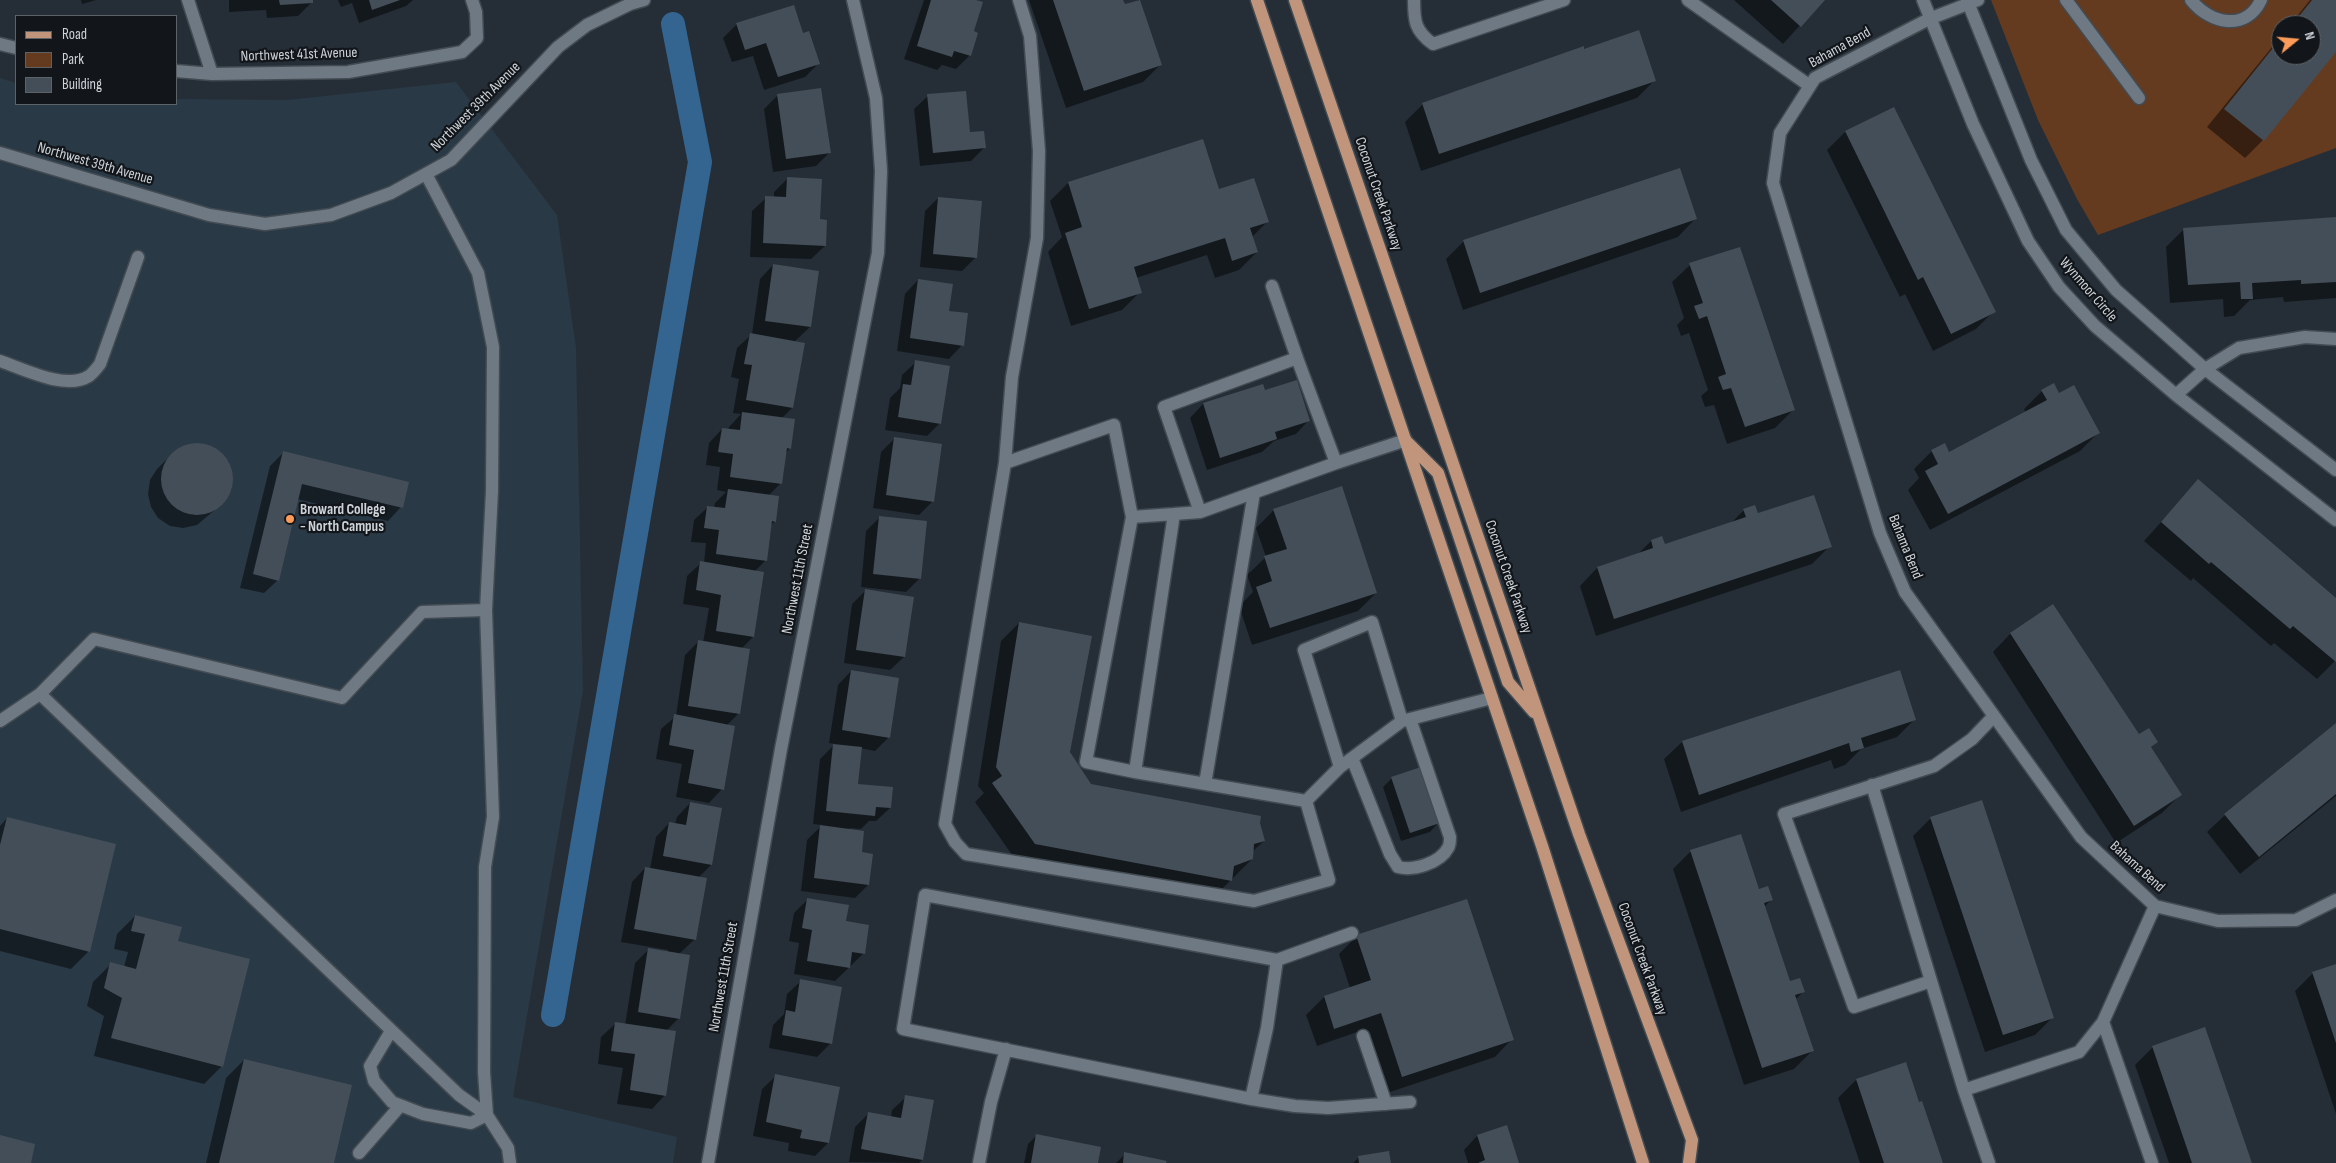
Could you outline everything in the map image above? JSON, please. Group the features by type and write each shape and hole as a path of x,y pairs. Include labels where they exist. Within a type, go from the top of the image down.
{"main road":[{"path":"1257,0 1542,846 1643,1163"},
{"name":"Coconut Creek Parkway","path":"1295,0 1579,834 1692,1140 1689,1163"},
{"path":"1406,440 1438,473 1508,682 1539,718"}],"street":[{"path":"188,0 212,74"},
{"name":"Northwest 41st Avenue","path":"178,71 212,74 348,72 462,52 477,38 476,12 472,0"},
{"name":"Northwest 39th Avenue","path":"0,154 209,215 265,224 331,215 391,193 451,160 558,47 587,25 630,4 644,0"},
{"name":"Northwest 11th Street","path":"708,1163 781,749 878,253 882,171 876,98 853,0"},
{"path":"1019,0 1030,36 1039,151 1037,238 1012,377 1005,463 945,824 954,842 966,854 1254,901 1329,880 1306,801"},
{"path":"1414,0 1414,17 1421,35 1433,44 1564,0"},
{"path":"1688,0 1810,86"},
{"name":"Wynmoor Circle","path":"1923,0 1929,19 1973,124 2028,241 2059,286 2095,326 2176,395 2336,520"},
{"path":"2066,0 2138,98"},
{"path":"2190,0 2199,11 2211,18 2225,21 2239,20 2251,13 2261,0"},
{"name":"Bahama Bend","path":"1971,1 1929,19 1815,78 1780,133 1773,182 1880,533 1905,592 2081,837 2155,906 2218,921 2296,920 2336,900"},
{"name":"Wynmoor Circle","path":"1971,1 2031,160 2066,230 2116,290 2205,369 2336,470"},
{"path":"0,44 15,48"},
{"path":"426,174 478,273 493,347 492,491 486,610 492,817 485,867 484,1072 487,1115"},
{"path":"0,361 61,381 76,381 89,376 100,364 138,256"},
{"path":"1272,286 1296,358 1336,462"},
{"path":"2176,395 2205,369 2238,348 2305,337 2336,339"},
{"path":"1200,512 1164,407 1296,358"},
{"path":"1005,463 1114,425 1132,517 1086,762 1306,801"},
{"path":"1132,517 1200,512 1336,462 1406,440"},
{"path":"1205,784 1254,493"},
{"path":"1135,772 1174,514"},
{"path":"0,721 40,694 94,639 342,698 422,612 486,610"},
{"path":"1340,767 1304,650 1372,622 1406,720 1450,836 1449,848 1439,858 1413,868 1398,867 1390,854 1352,758"},
{"path":"40,694 391,1031 459,1095 487,1115 508,1148 510,1163"},
{"path":"1306,801 1340,767 1406,720 1492,698"},
{"path":"1931,981 1854,1007 1784,814 1872,784 1934,766 1972,739 1994,716"},
{"path":"1872,784 1964,1090 1989,1163"},
{"path":"1352,933 1277,960 924,894 903,1029 1251,1099 1295,1106 1328,1108 1410,1102"},
{"path":"1964,1090 2079,1052 2103,1022 2155,906"},
{"path":"1251,1099 1267,1028 1277,960"},
{"path":"2103,1022 2152,1163"},
{"path":"391,1031 370,1066 374,1081 392,1102 423,1114 471,1123 487,1115"},
{"path":"1364,1036 1386,1104"},
{"path":"980,1163 991,1102 1006,1049"},
{"path":"359,1153 400,1106"}],"shaded area":[{"name":"Broward College - North Campus","path":"0,78 15,83 15,105 178,105 178,99 287,100 456,82 557,215 576,348 583,691 513,1097 677,1137 673,1163 0,1163"}],"green space":[{"path":"1991,0 2336,0 2336,148 2098,235 2077,199 2038,120"}],"building":[{"path":"279,0 313,0 313,3 280,5"},
{"path":"369,0 400,0 372,10"},
{"path":"931,0 976,0 983,2 974,31 978,33 971,56 954,51 952,57 917,46"},
{"path":"1053,0 1123,0 1125,4 1140,0 1162,65 1084,91"},
{"path":"1771,0 1825,0 1801,27"},
{"path":"2312,0 2336,0 2336,52 2264,141 2224,109 2271,50 2271,65 2321,65 2321,15 2300,15"},
{"path":"794,5 803,33 809,31 820,64 778,77 766,43 745,50 736,23"},
{"path":"1639,30 1656,81 1439,154 1422,103 1584,46 1584,49"},
{"path":"821,88 831,153 786,159 777,94"},
{"path":"966,91 970,132 984,131 986,148 933,153 927,94"},
{"path":"1894,107 1996,312 1951,334 1923,277 1918,280 1845,131"},
{"path":"1203,139 1219,189 1254,178 1269,222 1250,228 1258,252 1232,261 1225,238 1134,267 1142,293 1089,309 1065,233 1082,227 1068,182"},
{"path":"1680,168 1697,219 1480,293 1463,240"},
{"path":"787,177 822,179 820,219 827,220 826,246 763,243 765,196 786,197"},
{"path":"938,197 982,201 977,258 933,254"},
{"path":"2336,217 2336,282 2301,284 2301,280 2252,283 2253,299 2241,299 2240,282 2188,285 2183,228"},
{"path":"1740,247 1795,410 1745,427 1731,388 1723,390 1718,377 1726,374 1707,316 1699,319 1694,306 1703,303 1689,263"},
{"path":"773,264 819,271 811,327 765,321"},
{"path":"918,279 953,284 949,311 968,313 964,346 910,338"},
{"path":"750,333 805,343 793,408 746,400 752,365 744,364"},
{"path":"915,360 950,366 941,424 898,417 903,384 911,385"},
{"path":"1297,380 1310,421 1275,432 1277,439 1220,458 1203,403 1263,384 1265,390"},
{"path":"2054,383 2059,393 2074,385 2100,433 1948,514 1925,471 1938,464 1931,450 1945,443 1949,452 2047,400 2041,390"},
{"path":"742,412 795,419 791,449 787,448 782,484 730,477 733,454 718,452 722,428 740,430"},
{"path":"894,437 942,444 934,502 886,495"},
{"path":"197,443 217,449 227,459 233,479 227,499 217,509 197,515 177,509 167,499 161,479 167,459 177,449"},
{"path":"283,451 409,482 403,508 302,484 279,581 253,574"},
{"path":"2198,479 2336,598 2336,662 2293,626 2290,629 2211,562 2209,564 2161,522"},
{"path":"1342,486 1377,593 1270,628 1256,587 1272,581 1264,556 1287,549 1273,509"},
{"path":"728,489 779,496 776,522 772,521 767,561 716,554 719,530 704,528 707,506 725,508"},
{"path":"1814,495 1832,547 1614,619 1597,567 1653,548 1651,540 1662,536 1665,544 1746,517 1743,509 1755,505 1758,513"},
{"path":"879,516 927,521 921,579 873,574"},
{"path":"700,561 764,572 754,637 716,631 721,595 696,590"},
{"path":"865,589 914,597 905,657 856,650"},
{"path":"2053,604 2139,734 2149,728 2158,742 2151,747 2182,795 2134,826 2010,633"},
{"path":"1019,622 1092,636 1070,752 1091,784 1261,816 1260,823 1265,841 1254,844 1253,859 1234,866 1232,881 1035,844 992,783 1002,776 996,767"},
{"path":"698,640 750,649 740,714 688,706"},
{"path":"851,670 899,678 890,738 842,730"},
{"path":"1900,670 1916,720 1861,738 1864,748 1851,752 1849,743 1699,795 1682,741"},
{"path":"674,714 735,726 724,790 688,783 694,750 669,745"},
{"path":"2336,723 2336,794 2259,857 2224,814"},
{"path":"833,744 862,747 858,784 893,787 891,808 876,807 875,816 826,811"},
{"path":"1421,767 1440,823 1410,833 1391,777"},
{"path":"1982,800 2054,1018 2003,1035 1930,817"},
{"path":"690,802 722,808 712,865 663,856 669,822 686,825"},
{"path":"7,817 116,844 90,952 0,929 0,845"},
{"path":"820,825 864,831 862,852 873,854 869,885 814,878"},
{"path":"1741,834 1759,889 1768,886 1773,900 1764,903 1790,981 1800,978 1805,992 1795,995 1814,1051 1762,1068 1690,850"},
{"path":"645,867 707,878 696,940 634,929"},
{"path":"807,898 849,905 846,921 869,925 865,954 852,952 850,968 807,961 812,930 802,928"},
{"path":"1467,899 1514,1040 1402,1077 1381,1013 1334,1029 1324,996 1371,980 1356,935"},
{"path":"135,915 182,927 178,941 250,959 223,1067 111,1038 122,998 104,988 110,962 136,969 145,934 131,931"},
{"path":"648,948 690,955 680,1019 638,1012"},
{"path":"2336,964 2336,1043 2312,972"},
{"path":"800,979 842,987 832,1044 782,1035 786,1010 795,1012"},
{"path":"615,1022 676,1031 666,1096 630,1090 635,1054 611,1051"},
{"path":"2205,1027 2252,1163 2192,1163 2152,1046"},
{"path":"244,1059 352,1085 334,1163 219,1163"},
{"path":"1906,1062 1919,1102 1922,1101 1943,1163 1884,1163 1856,1079"},
{"path":"775,1074 840,1087 829,1143 800,1138 802,1130 766,1122"},
{"path":"905,1095 934,1100 923,1160 861,1149 868,1112 901,1118"},
{"path":"1507,1125 1519,1163 1478,1163 1485,1160 1477,1135"},
{"path":"1036,1134 1101,1147 1098,1163 1031,1163"},
{"path":"0,1135 35,1144 31,1163 0,1163"},
{"path":"1389,1151 1391,1163 1359,1163 1358,1156"},
{"path":"1124,1152 1167,1161 1166,1163 1123,1163"}],"waterway":[{"path":"553,1015 700,162 673,24"}],"place":[{"name":"Broward College - North Campus","path":"290,519"}]}
